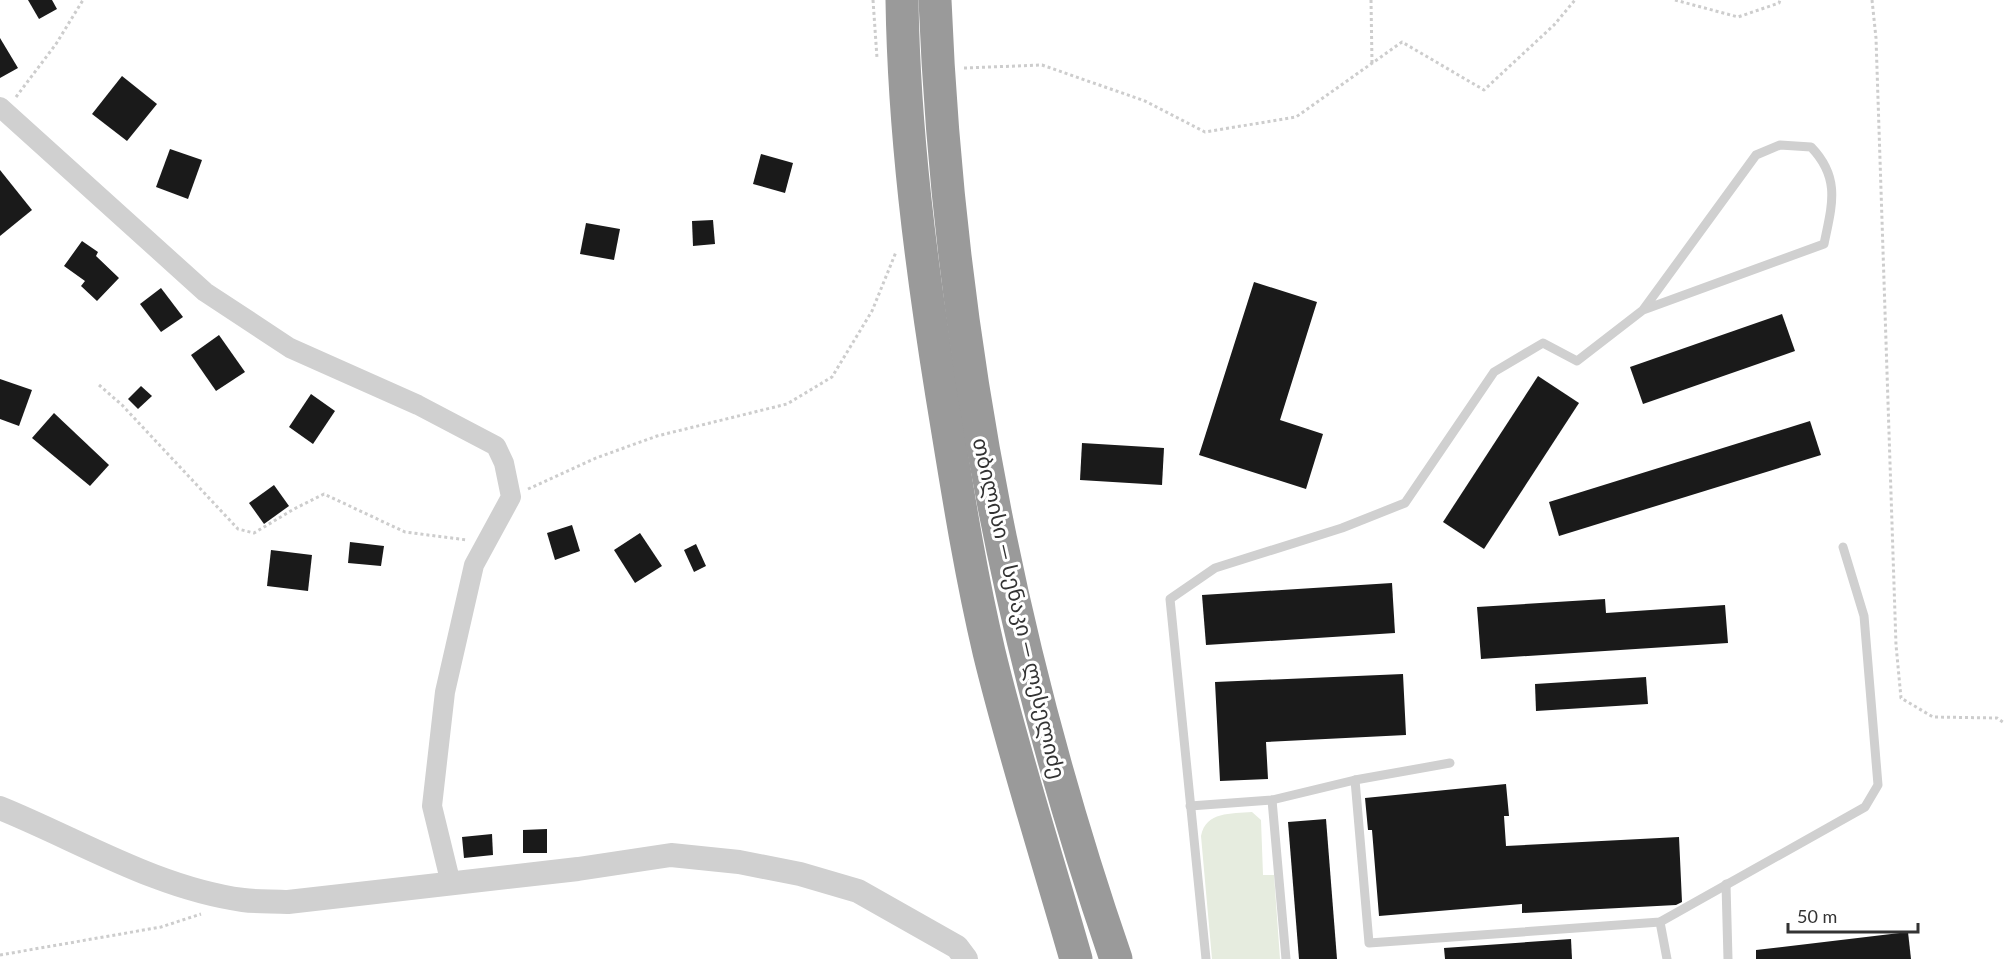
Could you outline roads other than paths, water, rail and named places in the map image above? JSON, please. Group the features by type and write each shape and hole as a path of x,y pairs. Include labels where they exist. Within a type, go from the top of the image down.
{"highway":[{"name":"თბილისი — სენაკი — ლესელიძე","path":"902,0 903,73 927,298 964,535 998,684 1076,959"},
{"name":"თბილისი — სენაკი — ლესელიძე","path":"935,0 938,68 956,282 977,420 998,532 1046,739 1116,959"}],"street":[{"path":"2,110 204,292 290,348 418,405 496,446 504,463 511,497 474,565 445,692 432,806 452,884"},
{"path":"0,808 120,863 198,890 243,900 288,902 452,884 671,855 739,862 800,874 858,891 957,947 966,959"}],"lane":[{"path":"1206,959 1170,599 1215,568 1342,528 1405,502 1494,372 1543,343 1577,361 1643,310 1756,155 1780,145 1811,147 1825,162 1834,199 1824,243 1643,310"},
{"path":"1355,780 1369,943 1660,922 1865,807 1878,785 1864,616 1843,547"},
{"path":"1190,806 1272,800 1355,780 1450,763"},
{"path":"1272,800 1286,959"},
{"path":"1726,884 1728,959"},
{"path":"1660,922 1667,959"}]}
